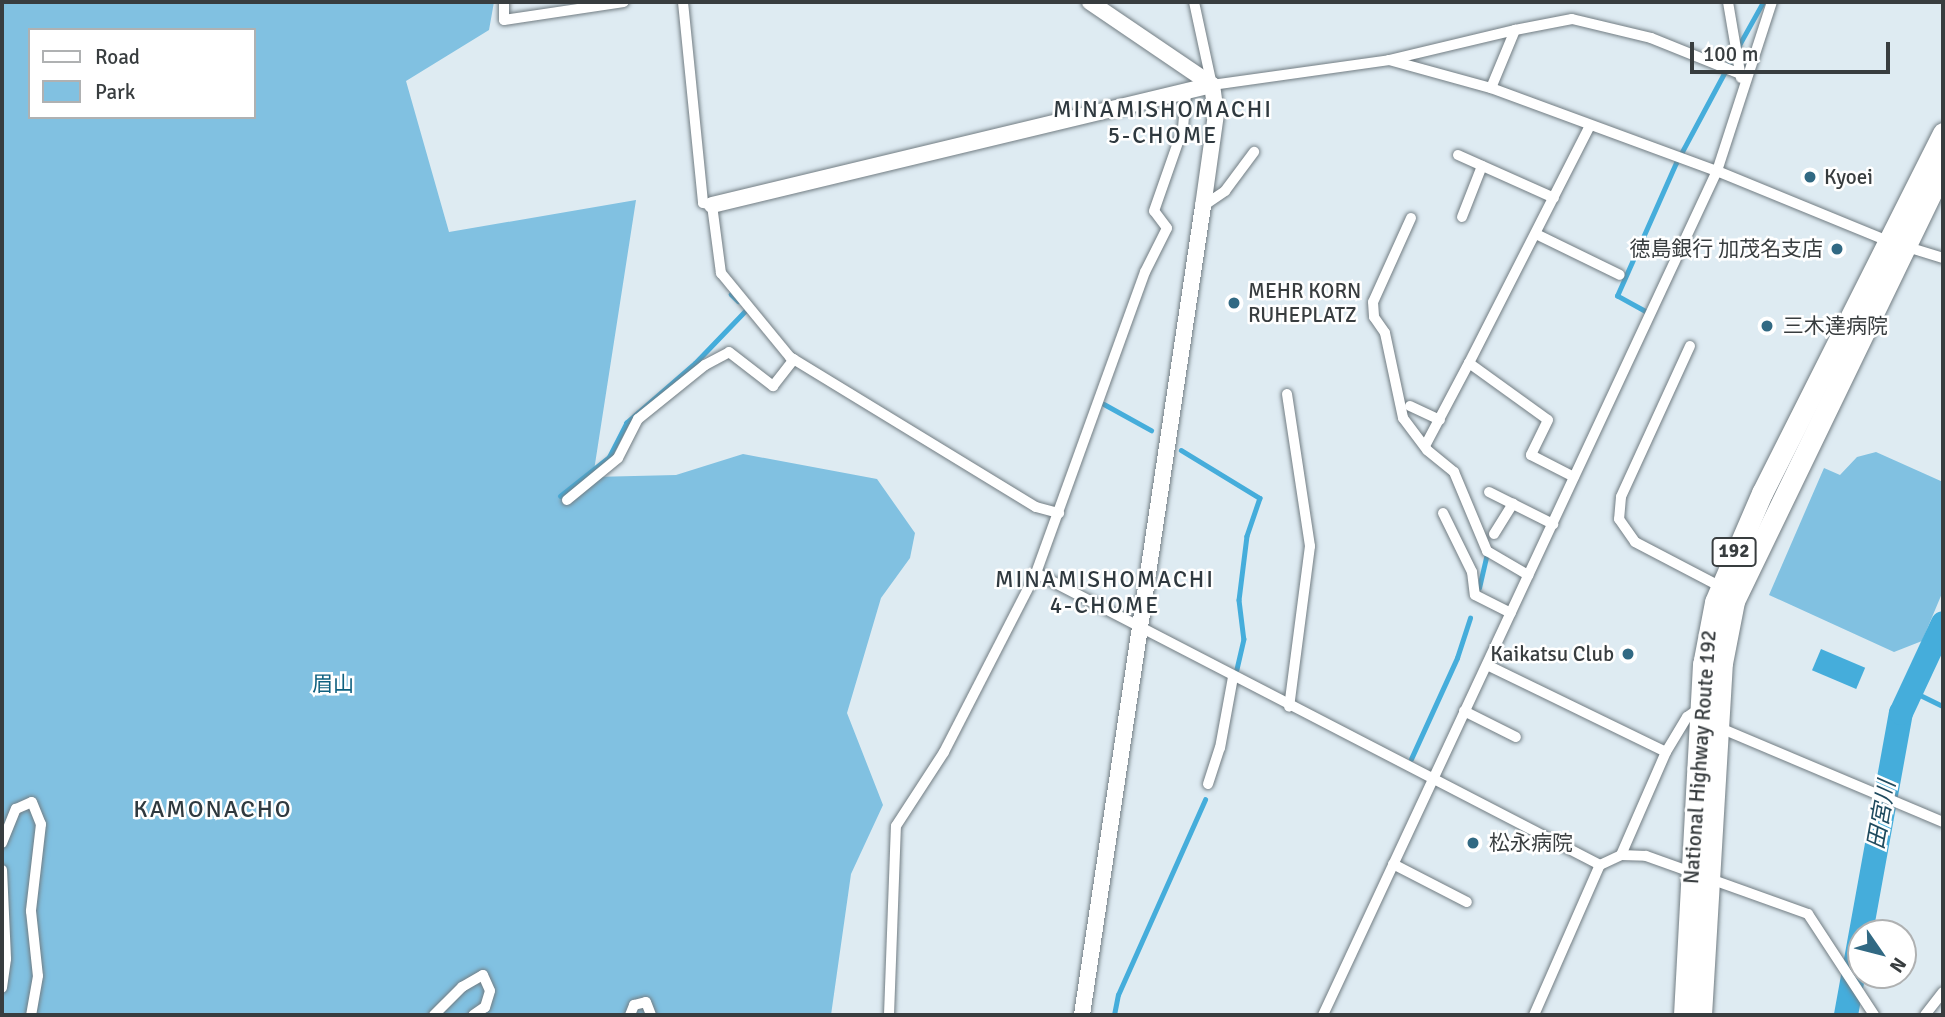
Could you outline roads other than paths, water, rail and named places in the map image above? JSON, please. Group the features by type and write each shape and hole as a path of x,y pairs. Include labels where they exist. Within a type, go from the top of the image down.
{"highway":[{"name":"National Highway Route 192","path":"1684,1015 1718,727 1722,663 1734,601 1897,242 1943,133"},
{"name":"National Highway Route 192","path":"1701,1015 1700,708 1706,644 1720,586 1897,242 1943,168"}],"street":[{"path":"504,2 504,20 620,2"},
{"path":"683,2 703,203 712,205 1212,85 1389,60 1572,19 1601,23 1730,70 1744,91"},
{"path":"1090,2 1212,85"},
{"path":"1083,1015 1216,114 1194,2"},
{"path":"1728,2 1736,51 1730,70"},
{"path":"1323,1015 1717,171 1772,2"},
{"path":"1491,88 1515,30"},
{"path":"1389,60 1491,88 1943,258"},
{"path":"889,1015 896,827 944,752 1036,573 1145,272 1167,228 1154,211 1183,128 1186,91"},
{"path":"1425,446 1590,126"},
{"path":"1203,206 1225,191 1254,152"},
{"path":"1458,155 1554,198"},
{"path":"1462,217 1482,166"},
{"path":"712,205 721,273 794,359 1036,506 1059,513"},
{"path":"1411,218 1373,302 1374,317 1385,333 1403,418 1425,446 1454,472 1487,551 1528,575"},
{"path":"1536,234 1619,275"},
{"path":"1690,346 1621,497 1619,519 1635,542 1720,586"},
{"path":"567,500 618,458 638,419 705,365 729,352 773,386 794,359"},
{"path":"1469,363 1548,421 1531,455 1574,477"},
{"path":"1287,394 1310,545 1289,708"},
{"path":"1410,406 1440,420"},
{"path":"1489,492 1552,524"},
{"path":"1494,534 1513,504"},
{"path":"1443,513 1472,572 1475,595 1511,613"},
{"path":"1036,573 1140,623 1289,708 1600,865"},
{"path":"1487,664 1666,752"},
{"path":"1208,784 1220,748 1233,677"},
{"path":"1621,855 1666,752 1687,717 1700,708"},
{"path":"1464,711 1516,737"},
{"path":"1718,727 1943,822"},
{"path":"2,843 16,809 32,802 41,824 31,911 38,976 31,1015"},
{"path":"1534,1015 1600,865 1621,855 1646,856 1808,914 1874,1015"},
{"path":"1393,864 1467,902"},
{"path":"2,870 6,959 2,988"},
{"path":"434,1015 462,987 483,975 491,991 485,1007 472,1015"},
{"path":"1925,1015 1943,992"},
{"path":"630,1015 634,1005 646,1002 651,1015"}],"waterway":[{"path":"1738,47 1763,2"},
{"path":"1648,313 1617,296 1676,163 1734,55"},
{"path":"731,294 738,301"},
{"path":"560,496 609,457 626,423 695,363 746,310"},
{"path":"1104,404 1151,430"},
{"path":"1181,450 1260,498 1247,536 1239,600 1244,639 1237,669"},
{"path":"1479,588 1487,554"},
{"path":"1411,759 1457,658 1470,618"},
{"name":"田宮川","path":"1846,1015 1901,713 1943,623"},
{"path":"1910,690 1943,706"},
{"path":"1114,1015 1118,995 1205,800"}],"place":[{"name":"Kyoei","path":"1810,177"},
{"name":"徳島銀行 加茂名支店","path":"1837,249"},
{"name":"MEHR KORN RUHEPLATZ","path":"1234,303"},
{"name":"三木達病院","path":"1767,326"},
{"name":"Kaikatsu Club","path":"1628,654"},
{"name":"松永病院","path":"1473,843"}],"district":[{"name":"MINAMISHOMACHI 5-CHOME","path":"1163,123"},
{"name":"MINAMISHOMACHI 4-CHOME","path":"1105,593"},
{"name":"KAMONACHO","path":"213,810"}],"park label":[{"name":"眉山","path":"333,684"}]}
